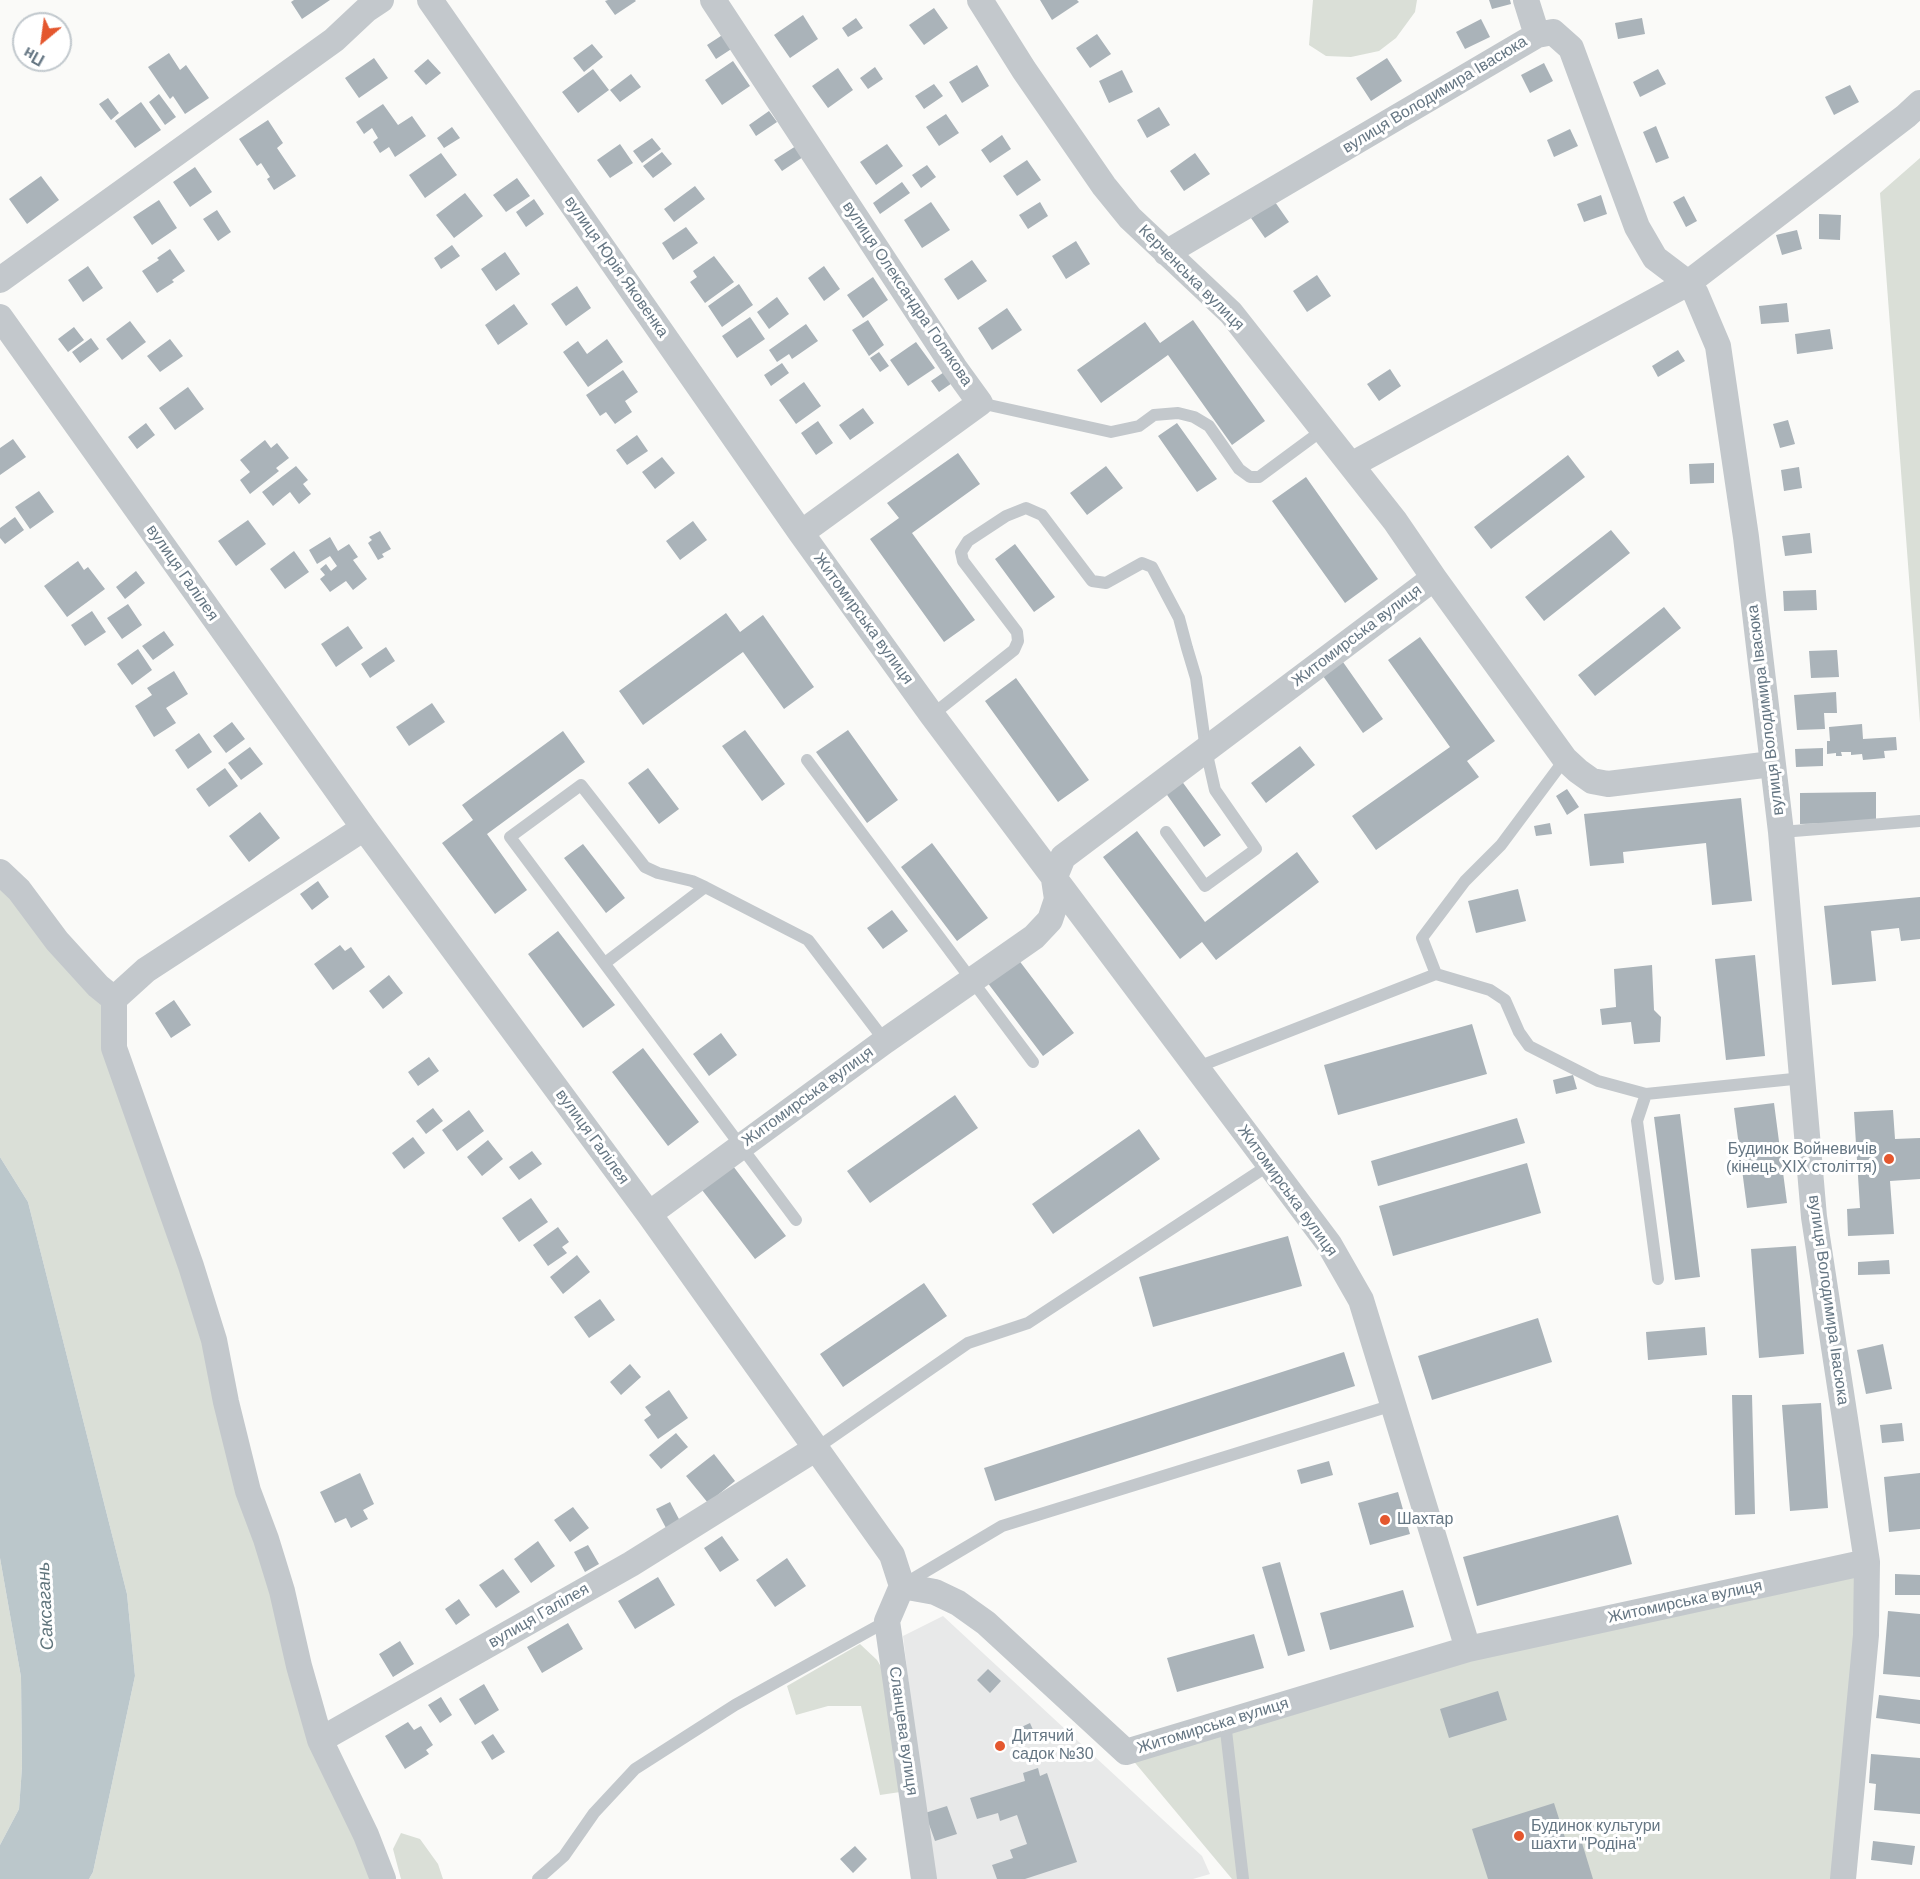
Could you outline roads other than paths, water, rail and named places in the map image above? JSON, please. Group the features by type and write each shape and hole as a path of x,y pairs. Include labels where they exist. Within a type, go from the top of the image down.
{"street":[{"path":"0,280 272,86 334,40 366,10 381,0"},
{"name":"вулиця Юрія Яковенка","path":"430,0 801,533"},
{"name":"вулиця Олександра Голякова","path":"712,0 980,403 801,533"},
{"name":"Керченська вулиця","path":"980,0 1024,70 1104,186 1130,218 1231,313 1395,521 1434,578"},
{"path":"1526,0 1537,34"},
{"name":"вулиця Володимира Івасюка","path":"1166,253 1537,34 1554,32 1571,48 1637,227 1655,258 1688,283 1696,294 1718,346 1746,537 1781,832 1814,1217 1867,1562 1866,1635 1843,1879"},
{"path":"1352,465 1688,283 1906,117 1920,103"},
{"name":"вулиця Галілея","path":"0,317 364,828 649,1214 892,1555 902,1586"},
{"name":"Житомирська вулиця","path":"801,533 932,715 1329,1244 1361,1300 1468,1649"},
{"name":"Житомирська вулиця","path":"649,1214 885,1041 1034,937 1050,920 1057,899 1054,879 1063,857 1434,578 1565,759 1592,781 1608,784 1772,764"},
{"path":"364,828 146,970 114,999 114,1048 188,1256 214,1340 226,1402 248,1491 282,1591 299,1666 320,1740 366,1836 383,1879"},
{"path":"0,872 19,890 57,941 98,986 114,999"},
{"name":"вулиця Галілея","path":"320,1740 631,1564 815,1449"},
{"name":"Житомирська вулиця","path":"902,1586 935,1592 958,1603 987,1623 1126,1752 1468,1649 1867,1562"},
{"path":"887,1621 902,1586"},
{"name":"Сланцева вулиця","path":"887,1621 924,1879"}],"lane":[{"path":"980,403 1111,432 1139,426 1154,415 1178,413 1194,417 1209,426 1239,469 1250,477 1259,477 1324,429"},
{"path":"932,715 1014,650 1018,641 1017,632 963,561 961,552 968,541 1006,516 1026,508 1042,515 1092,581 1106,583 1142,563 1152,567 1182,628 1196,678 1206,750 1215,790 1256,849 1205,886 1166,832"},
{"path":"1436,974 1422,938 1465,882 1501,845 1565,759"},
{"path":"807,760 1033,1062"},
{"path":"796,1220 510,837 581,785 645,867 705,886 808,940 885,1041"},
{"path":"1781,832 1920,821"},
{"path":"605,963 705,886"},
{"path":"1195,1068 1436,974 1490,990 1505,1000 1519,1032 1529,1046 1598,1082 1646,1094 1803,1078"},
{"path":"1646,1094 1637,1121 1658,1280"},
{"path":"815,1449 968,1343 1028,1323 1269,1165"},
{"path":"902,1586 1002,1526 1393,1404"},
{"path":"538,1879 564,1856 594,1813 635,1769 735,1706 887,1621"},
{"path":"1225,1722 1243,1879"}],"water":[{"name":"Саксагань","path":"0,1157 28,1202 127,1594 135,1676 93,1872 89,1879 0,1879 0,1845 19,1809 22,1767 21,1677 0,1558"}],"place":[{"name":"Будинок Войневичів (кінець ХІХ століття)","path":"1889,1159"},
{"name":"Шахтар","path":"1385,1520"},
{"name":"Дитячий садок №30","path":"1000,1746"},
{"name":"Будинок культури шахти \"Родіна\"","path":"1519,1836"}]}
